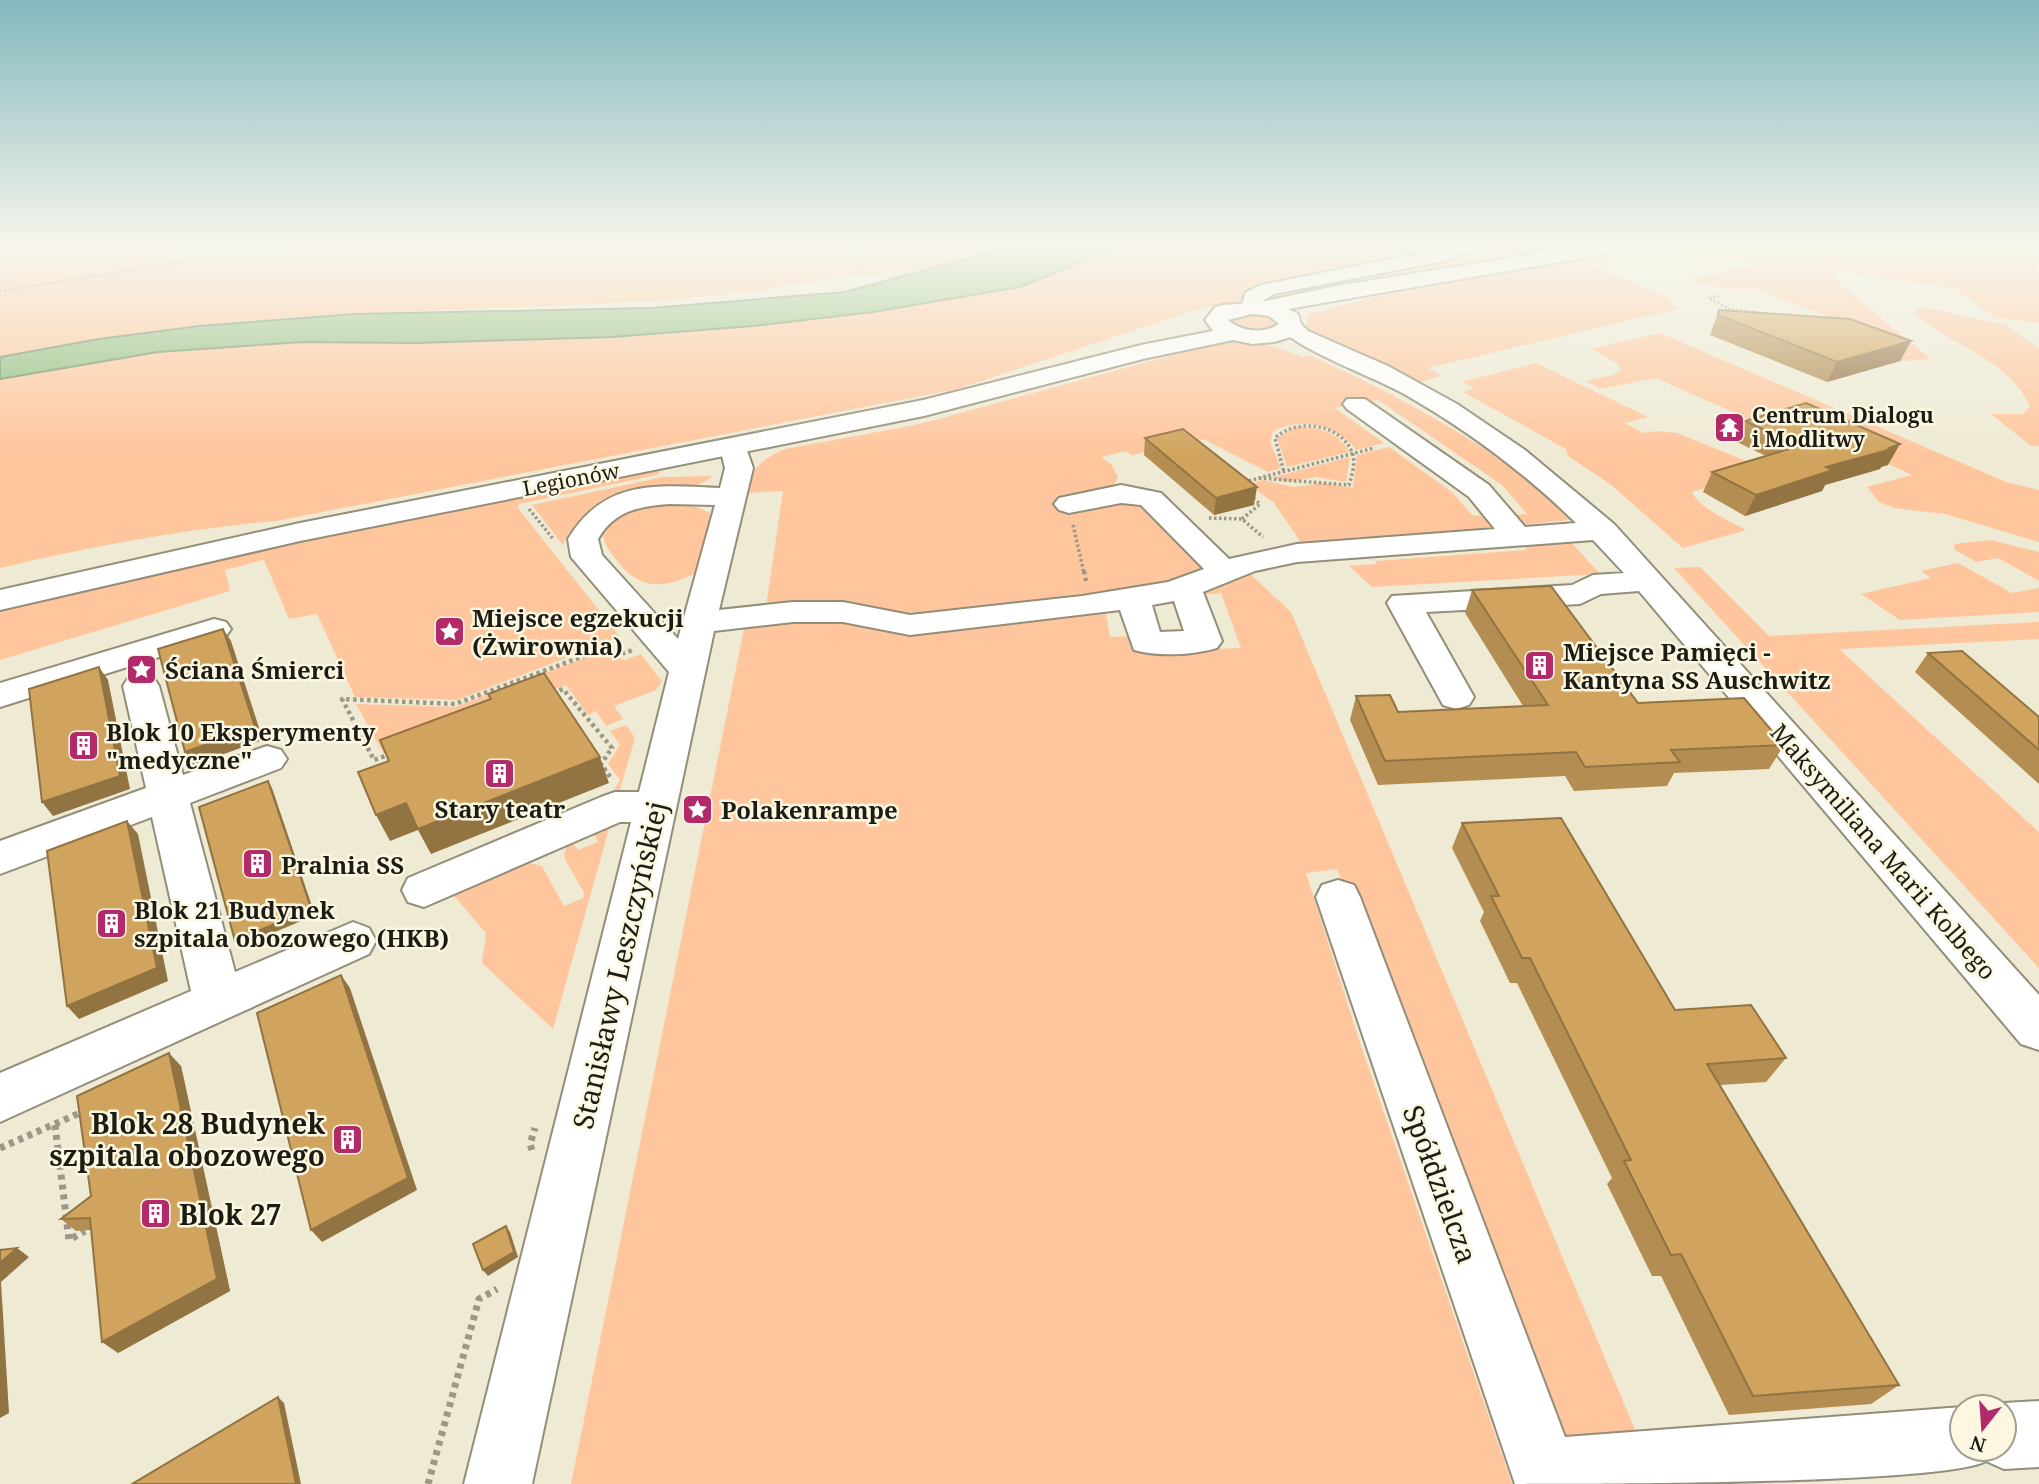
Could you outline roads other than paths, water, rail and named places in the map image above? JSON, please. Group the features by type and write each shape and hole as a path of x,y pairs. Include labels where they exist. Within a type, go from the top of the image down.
{"street":[{"path":"1218,317 1216,320 1227,328 1267,336 1290,323 1294,317"},
{"name":"Maksymiliana Marii Kolbego","path":"1278,317 1290,323 1300,336 1379,371 1436,402 1569,498 1603,530 2039,1029"},
{"name":"Legionów","path":"0,600 300,532 734,448 986,394 1227,328"},
{"name":"Maksymiliana Marii Kolbego","path":"1267,336 1364,374 1489,439"},
{"path":"1356,404 1479,491 1517,536"},
{"name":"Stanisławy Leszczyńskiej","path":"498,1484 630,810 687,671 739,468 734,448"},
{"path":"1069,503 1124,494 1141,494 1151,499 1212,557 1222,573"},
{"path":"687,671 587,557 583,539 594,519 623,503 665,496 732,497"},
{"path":"699,622 793,612 844,612 910,625 1133,598 1185,587 1222,573 1285,556 1603,530"},
{"path":"1457,697 1404,603 1580,594 1593,585 1648,581"},
{"path":"1133,598 1146,643 1205,641 1185,587"},
{"path":"0,695 214,629"},
{"path":"141,686 218,1001"},
{"path":"0,858 267,759"},
{"path":"424,890 630,810"},
{"name":"Spółdzielcza","path":"1338,897 1546,1478 1948,1441"},
{"path":"0,1098 353,941"},
{"path":"2018,1435 2039,1434"}],"place":[{"name":"Centrum Dialogu i Modlitwy","path":"1729,427"},
{"name":"Miejsce egzekucji (Żwirownia)","path":"449,631"},
{"name":"Miejsce Pamięci - Kantyna SS Auschwitz","path":"1540,665"},
{"name":"Ściana Śmierci","path":"142,669"},
{"name":"Blok 10 Eksperymenty \"medyczne\"","path":"83,745"},
{"name":"Stary teatr","path":"500,774"},
{"name":"Polakenrampe","path":"698,809"},
{"name":"Pralnia SS","path":"258,864"},
{"name":"Blok 21 Budynek szpitala obozowego (HKB)","path":"111,923"},
{"name":"Blok 28 Budynek szpitala obozowego","path":"348,1139"},
{"name":"Blok 27","path":"156,1214"}]}
